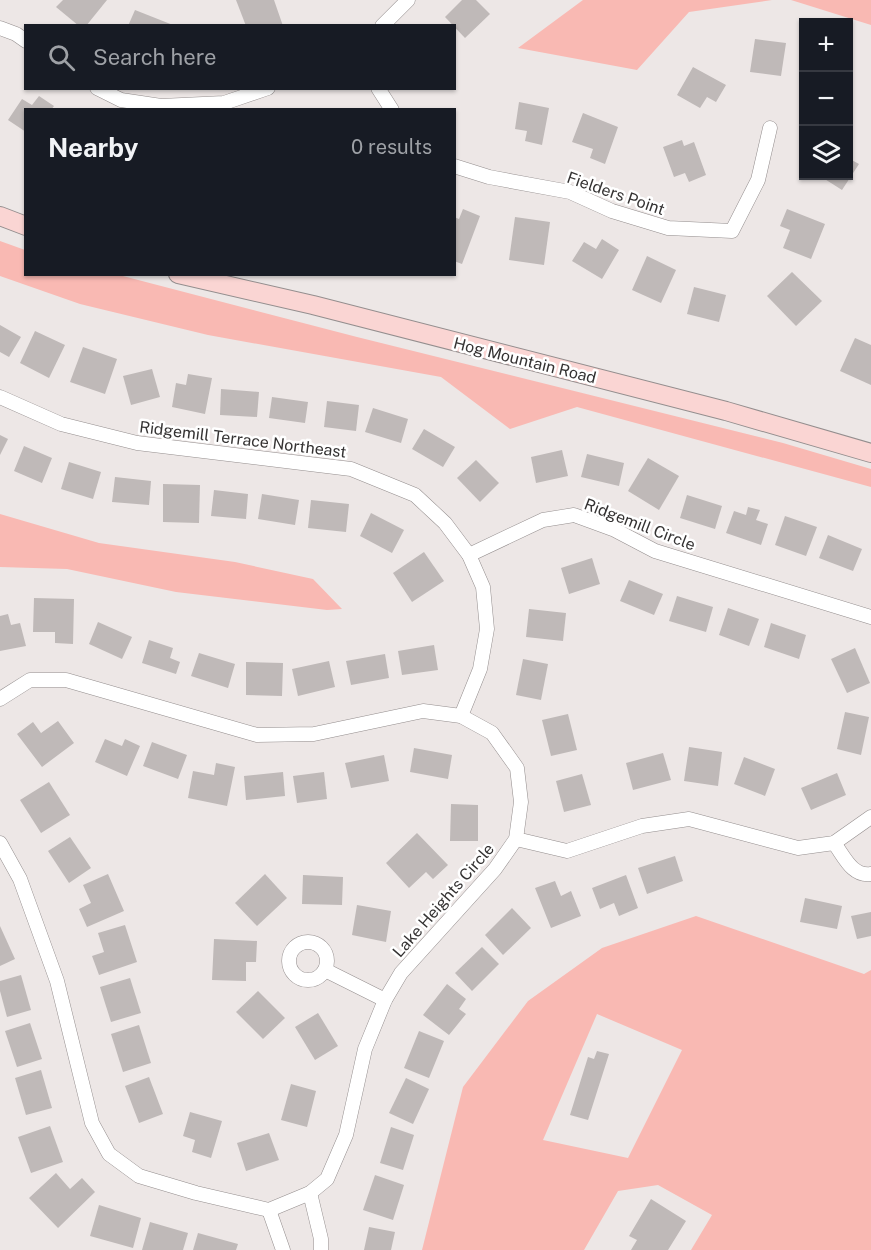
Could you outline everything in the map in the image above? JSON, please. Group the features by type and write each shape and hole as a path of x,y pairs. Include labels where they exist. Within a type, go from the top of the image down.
{"street":[{"path":"384,24 408,0"},
{"path":"0,28 24,40"},
{"path":"101,90 121,100 160,106 224,103 262,90"},
{"path":"379,90 391,108"},
{"name":"Fielders Point","path":"456,167 489,177 570,192 612,211 668,228 732,231 758,180 770,128"},
{"path":"0,216 24,225"},
{"name":"Hog Mountain Road","path":"187,276 313,305 715,408 871,453"},
{"name":"Ridgemill Terrace Northeast","path":"0,397 60,424 137,443 351,469 415,495 445,523 469,555 483,587 487,629 480,669 461,716"},
{"name":"Ridgemill Circle","path":"469,555 543,520 574,515 615,530 654,551 871,617"},
{"name":"Lake Heights Circle","path":"0,699 30,680 66,680 257,735 314,734 423,711 461,716 492,733 517,768 521,802 516,839 495,868 401,973 385,1000 365,1049 346,1135 327,1179 310,1193 269,1210"},
{"path":"516,839 567,851 642,826 689,819 798,848 834,843 870,820"},
{"path":"0,843 20,879 57,981 92,1123 109,1154 139,1176 196,1193 269,1210 283,1250"},
{"path":"834,843 854,871 864,875 871,874"},
{"path":"326,970 385,1000"},
{"path":"310,1193 321,1239 321,1250"}],"shaded area":[{"path":"583,0 772,0 689,12 637,70 518,48"},
{"path":"791,0 871,0 871,25"},
{"path":"0,241 24,250 24,276 123,276 783,443 871,469 871,487 577,407 510,429 441,377 208,335 80,304 0,276"},
{"path":"0,514 99,543 235,562 313,579 342,609 327,610 176,592 67,569 0,567"},
{"path":"696,916 864,974 871,970 871,1250 691,1250 712,1215 658,1185 618,1191 584,1250 422,1250 463,1087 528,1001 602,948","holes":["597,1014 682,1050 628,1158 543,1140"]}],"building":[{"path":"63,0 107,0 88,24 77,24 56,7"},
{"path":"236,0 274,0 282,24 245,24"},
{"path":"462,0 476,0 490,14 465,38 456,29 456,24 452,24 445,17"},
{"path":"135,10 170,24 129,24"},
{"path":"755,39 786,43 781,76 750,72"},
{"path":"693,67 726,85 716,102 707,97 700,108 677,95"},
{"path":"39,96 54,106 52,108 24,108 24,131 8,120 22,99 32,105"},
{"path":"519,102 549,108 542,145 525,141 527,131 515,129"},
{"path":"583,113 618,127 605,164 590,158 593,149 572,142"},
{"path":"682,140 684,146 694,142 706,175 689,182 685,173 674,177 663,147"},
{"path":"853,161 859,164 853,173"},
{"path":"826,180 849,180 842,190"},
{"path":"463,209 480,216 462,264 456,262 456,218 459,219"},
{"path":"787,209 825,224 811,259 783,248 790,230 780,226"},
{"path":"515,217 550,222 544,265 509,260"},
{"path":"602,239 619,250 602,279 572,261 584,242 596,249"},
{"path":"647,256 676,270 661,303 632,290"},
{"path":"792,272 822,301 796,326 767,296"},
{"path":"694,287 726,295 719,322 687,314"},
{"path":"0,325 21,337 9,357 0,352"},
{"path":"35,331 65,345 49,378 20,363"},
{"path":"855,338 871,345 871,385 840,371"},
{"path":"83,347 117,359 105,394 70,382"},
{"path":"152,369 160,397 131,405 123,376"},
{"path":"188,374 212,378 205,414 172,407 176,383 186,385"},
{"path":"221,389 259,392 257,417 220,415"},
{"path":"272,397 308,402 305,423 269,418"},
{"path":"327,401 359,405 356,431 324,427"},
{"path":"373,408 408,419 401,443 365,432"},
{"path":"424,429 455,447 443,467 412,449"},
{"path":"0,435 8,439 0,455"},
{"path":"24,446 52,458 42,483 14,471"},
{"path":"562,450 568,476 536,483 531,457"},
{"path":"587,454 624,463 619,486 581,477"},
{"path":"648,458 679,476 659,510 628,491"},
{"path":"476,460 499,483 480,502 457,478"},
{"path":"69,462 101,472 93,499 61,489"},
{"path":"115,477 151,481 149,505 112,502"},
{"path":"163,484 200,485 199,523 163,522"},
{"path":"214,490 248,494 246,519 211,516"},
{"path":"262,494 299,500 295,525 258,519"},
{"path":"687,495 722,506 715,529 680,518"},
{"path":"311,500 349,504 346,532 308,528"},
{"path":"748,507 760,510 756,520 768,524 761,545 726,533 734,511 746,515"},
{"path":"371,513 404,530 392,553 360,536"},
{"path":"785,516 817,527 806,556 775,545"},
{"path":"828,535 862,549 853,571 819,558"},
{"path":"424,552 444,581 412,602 393,573"},
{"path":"592,558 600,584 569,594 561,568"},
{"path":"629,580 663,594 654,615 620,601"},
{"path":"677,596 713,607 706,632 669,621"},
{"path":"34,598 74,599 73,644 55,643 55,632 33,632"},
{"path":"728,608 759,619 749,646 719,635"},
{"path":"529,609 566,613 563,641 526,637"},
{"path":"8,614 11,625 20,623 26,646 0,651 0,616"},
{"path":"98,622 132,637 122,659 89,644"},
{"path":"771,623 806,635 799,659 764,647"},
{"path":"149,640 173,648 170,658 180,662 176,674 142,663"},
{"path":"434,645 438,670 402,675 398,651"},
{"path":"855,648 870,683 847,693 831,659"},
{"path":"199,653 235,664 228,688 191,676"},
{"path":"385,654 389,678 351,685 346,661"},
{"path":"523,659 548,664 541,700 516,695"},
{"path":"329,661 335,687 298,696 292,669"},
{"path":"246,662 283,663 282,696 246,695"},
{"path":"845,712 869,717 861,755 837,749"},
{"path":"568,714 577,750 551,756 542,720"},
{"path":"58,721 74,743 42,767 17,734 33,722 41,733"},
{"path":"105,739 122,746 125,739 140,746 127,776 95,762"},
{"path":"152,742 187,755 178,779 143,766"},
{"path":"689,747 722,752 718,786 684,781"},
{"path":"414,748 452,755 448,779 410,772"},
{"path":"663,753 671,780 633,790 626,763"},
{"path":"384,755 389,781 351,788 345,763"},
{"path":"744,757 775,769 765,796 734,784"},
{"path":"216,763 235,767 227,806 188,798 193,771 214,775"},
{"path":"283,772 285,796 246,800 244,776"},
{"path":"324,772 327,799 297,803 293,776"},
{"path":"837,773 846,795 811,810 801,788"},
{"path":"582,774 591,805 564,812 556,781"},
{"path":"49,782 70,815 41,833 20,800"},
{"path":"451,804 478,805 478,841 450,841"},
{"path":"417,833 448,865 433,879 426,872 409,888 386,863"},
{"path":"70,837 91,868 69,883 48,851"},
{"path":"675,856 683,881 647,894 638,868"},
{"path":"108,874 124,911 87,927 79,909 91,903 83,885"},
{"path":"265,874 287,898 257,926 235,903"},
{"path":"303,875 343,877 342,905 302,904"},
{"path":"626,875 638,908 619,916 614,903 600,909 592,888"},
{"path":"555,881 561,896 571,891 581,916 551,928 535,888"},
{"path":"805,898 842,906 837,929 800,922"},
{"path":"357,905 391,911 386,942 352,935"},
{"path":"512,908 531,928 503,955 485,935"},
{"path":"871,912 871,936 857,939 851,916"},
{"path":"125,925 137,962 99,975 92,956 104,952 98,933"},
{"path":"0,926 15,959 0,966"},
{"path":"214,939 257,941 256,962 246,962 246,981 212,980"},
{"path":"482,947 499,964 472,991 455,973"},
{"path":"21,975 31,1010 7,1017 0,991 0,981"},
{"path":"130,978 141,1013 111,1022 100,987"},
{"path":"447,984 466,999 459,1009 466,1014 449,1035 423,1015"},
{"path":"258,991 285,1018 263,1039 236,1012"},
{"path":"318,1013 338,1046 315,1060 295,1027"},
{"path":"30,1023 42,1059 17,1067 5,1031"},
{"path":"139,1025 151,1063 123,1072 111,1034"},
{"path":"419,1031 444,1041 429,1078 404,1068"},
{"path":"597,1051 609,1054 588,1120 570,1115 588,1057 594,1059"},
{"path":"41,1070 52,1108 26,1115 15,1078"},
{"path":"149,1077 163,1114 139,1123 125,1086"},
{"path":"406,1078 429,1089 413,1124 389,1113"},
{"path":"291,1084 316,1091 307,1127 281,1120"},
{"path":"190,1112 222,1121 211,1158 192,1152 195,1140 183,1136"},
{"path":"50,1126 63,1162 31,1173 18,1137"},
{"path":"391,1127 414,1135 403,1170 380,1163"},
{"path":"269,1133 279,1160 246,1171 237,1143"},
{"path":"56,1173 70,1189 82,1178 95,1192 58,1228 29,1198"},
{"path":"375,1175 404,1185 393,1220 363,1210"},
{"path":"651,1199 686,1221 668,1250 631,1250 637,1240 629,1236"},
{"path":"99,1205 141,1218 133,1248 90,1236"},
{"path":"150,1222 188,1233 183,1250 142,1250"},
{"path":"369,1227 395,1232 391,1250 364,1250"},
{"path":"198,1233 238,1244 236,1250 193,1250"}]}
